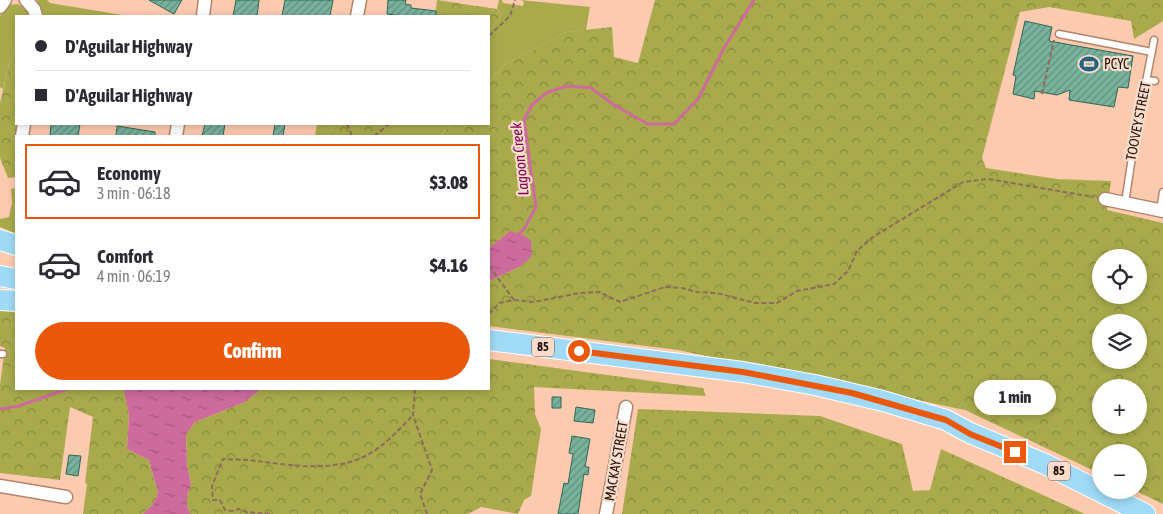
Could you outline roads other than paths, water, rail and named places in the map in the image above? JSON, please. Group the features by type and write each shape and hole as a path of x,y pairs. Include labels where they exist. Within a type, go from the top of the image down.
{"highway":[{"path":"0,240 15,245"},
{"path":"0,276 15,279"},
{"path":"0,284 15,287"},
{"path":"0,300 15,301"},
{"name":"85","path":"490,340 743,372 852,393 891,403 946,420 970,434 1045,464 1146,514"},
{"name":"85","path":"490,348 780,386 824,395 970,434"}],"street":[{"path":"0,6 5,0"},
{"path":"26,0 34,9 36,15"},
{"path":"203,15 206,0"},
{"path":"358,15 360,0"},
{"path":"1105,199 1162,210"},
{"name":"MACKAY STREET","path":"606,514 626,408"},
{"path":"0,486 66,497"}],"lane":[{"path":"1059,34 1152,52"},
{"name":"TOOVEY STREET","path":"1125,203 1154,40"},
{"path":"1146,80 1155,81"},
{"path":"1162,210 1163,192"}],"water":[{"path":"510,231 531,240 532,256 521,266 490,281 490,247"},
{"path":"124,390 260,390 245,402 195,422 186,435 187,464 191,485 187,495 187,505 190,514 143,514 153,504 158,493 149,460 127,449 129,415"}],"waterway":[{"name":"Lagoon Creek","path":"516,236 524,229 536,207 524,120 532,105 546,93 567,86 591,88 614,105 648,124 674,124 698,99 724,48 754,0"},
{"path":"0,409 19,406 64,390"}],"place":[{"name":"PCYC","path":"1089,64"}]}
